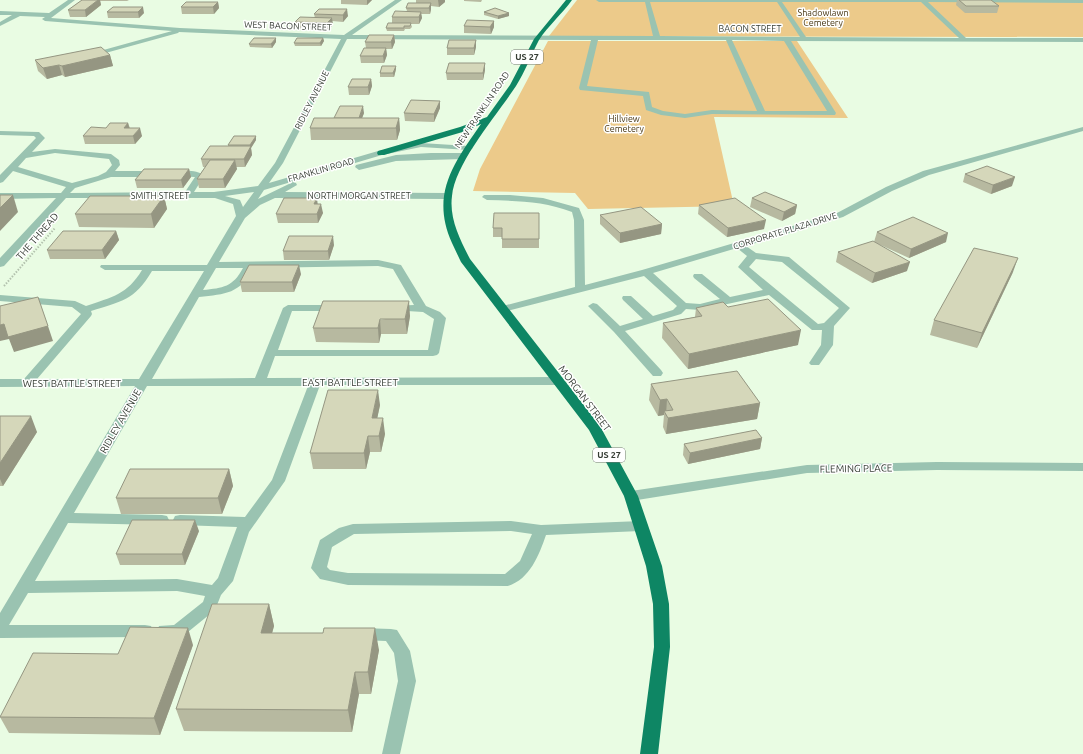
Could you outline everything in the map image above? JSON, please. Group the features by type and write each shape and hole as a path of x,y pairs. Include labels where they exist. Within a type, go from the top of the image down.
{"highway":[{"name":"NEW FRANKLIN ROAD","path":"447,196 453,177 463,156 513,85 537,38 569,0"},
{"path":"382,153 463,129 491,118"},
{"name":"MORGAN STREET","path":"447,196 449,220 458,246 465,260 556,381 595,429 631,496 654,566 661,604 662,647 649,754"}],"street":[{"path":"0,13 51,15 72,0"},
{"name":"RIDLEY AVENUE","path":"0,627 241,216 266,192 315,92 345,37 399,0"},
{"path":"598,0 1083,1"},
{"path":"647,0 657,38"},
{"path":"778,0 804,38"},
{"path":"923,1 964,39"},
{"path":"0,24 20,14"},
{"name":"WEST BACON STREET","path":"51,15 46,19 180,30 345,37 537,38"},
{"path":"82,57 156,38 180,30"},
{"name":"BACON STREET","path":"537,38 1083,40"},
{"path":"595,38 582,88 646,94 649,108 661,113 685,116 712,112 832,113 786,38"},
{"path":"728,38 762,113"},
{"name":"CORPORATE PLAZA DRIVE","path":"503,309 646,272 840,215 889,189 926,173 1083,129"},
{"path":"0,132 36,134 56,145 65,152"},
{"path":"0,180 41,138"},
{"name":"FRANKLIN ROAD","path":"266,192 382,153 421,145 469,148"},
{"path":"12,168 72,186 102,178 109,174 116,165 115,160 111,157 78,155 55,151 24,156"},
{"name":"FRANKLIN ROAD","path":"266,192 396,158 463,156"},
{"path":"109,174 199,175 200,176 187,196"},
{"path":"1,261 72,186"},
{"name":"SMITH STREET","path":"0,196 187,196 266,192"},
{"name":"NORTH MORGAN STREET","path":"266,192 447,196"},
{"path":"214,195 237,202 241,216"},
{"name":"SMITH STREET","path":"10,196 41,201 48,212"},
{"path":"487,197 549,202 576,210 579,220 580,289"},
{"path":"738,245 753,256 785,259 839,301 845,308 828,325 816,328 743,267 753,256"},
{"path":"195,294 219,292 237,285 243,278 249,264"},
{"path":"105,267 149,268 249,264 390,264 397,267 422,309"},
{"path":"85,310 122,296 130,291 136,287 149,268"},
{"path":"646,272 683,306 700,307 771,291"},
{"path":"698,276 727,300"},
{"path":"0,298 75,304 85,310 87,314 27,383"},
{"path":"627,298 651,320"},
{"path":"23,311 52,302"},
{"path":"592,306 618,330 657,373"},
{"path":"618,330 677,312 683,306"},
{"path":"260,382 288,308 343,308"},
{"path":"272,352 433,353 440,318 437,313 422,309 383,308"},
{"path":"815,363 827,345 828,325"},
{"name":"EAST BATTLE STREET","path":"143,383 556,381"},
{"path":"0,632 177,631 209,606 215,592 225,581 242,531 278,481 315,382"},
{"name":"WEST BATTLE STREET","path":"0,383 143,383"},
{"name":"FLEMING PLACE","path":"631,496 807,469 938,466 1083,467"},
{"path":"64,518 249,522"},
{"path":"541,530 528,561 519,574 508,580 348,579 325,576 319,568 325,544 344,532 353,529 511,526 541,530 641,526"},
{"path":"24,587 177,585 215,592"},
{"path":"345,634 391,635 402,651 407,680 391,754"}],"path":[{"name":"THE THREAD","path":"0,291 59,223"}],"green space":[{"name":"Shadowlawn Cemetery","path":"577,0 1083,0 1083,37 549,36"},
{"name":"Hillview Cemetery","path":"548,41 797,41 848,118 714,117 734,206 588,209 575,193 473,191 480,169"}],"building":[{"path":"82,0 98,0 85,10 68,10"},
{"path":"959,0 991,0 999,6 966,6"},
{"path":"186,2 218,2 213,7 181,7"},
{"path":"408,3 431,3 429,8 406,8"},
{"path":"113,7 143,7 138,12 107,12"},
{"path":"495,8 509,13 498,16 484,12"},
{"path":"319,9 347,9 343,15 314,14"},
{"path":"395,11 421,12 419,17 392,17"},
{"path":"300,17 332,18 327,23 295,22"},
{"path":"467,20 494,21 490,27 464,26"},
{"path":"388,23 411,23 410,26 404,26 404,28 386,28"},
{"path":"369,35 394,35 391,42 365,42"},
{"path":"254,38 276,38 271,44 249,44"},
{"path":"297,38 323,38 320,43 294,43"},
{"path":"449,40 476,40 474,48 447,48"},
{"path":"101,47 110,55 62,66 59,65 43,68 35,60"},
{"path":"364,48 386,48 383,56 360,56"},
{"path":"449,63 485,63 483,73 446,73"},
{"path":"382,66 396,66 393,73 380,73"},
{"path":"352,79 371,79 368,87 348,87"},
{"path":"411,100 440,101 434,114 404,113"},
{"path":"340,106 363,106 359,118 334,118"},
{"path":"314,118 399,118 396,128 310,128"},
{"path":"110,123 128,123 124,128 140,128 133,136 83,136 91,127 106,128"},
{"path":"234,136 256,136 250,145 228,145"},
{"path":"210,146 251,146 244,159 201,159"},
{"path":"210,160 235,160 223,179 197,179"},
{"path":"987,166 1015,177 993,185 965,174"},
{"path":"144,169 189,169 181,180 135,180"},
{"path":"765,192 797,205 784,212 752,198"},
{"path":"0,195 13,195 0,208"},
{"path":"90,196 164,196 151,214 75,214"},
{"path":"284,198 317,198 314,204 321,204 317,214 276,214"},
{"path":"735,198 766,220 728,228 699,205"},
{"path":"641,207 662,224 620,233 600,215"},
{"path":"494,213 539,213 539,239 502,239 502,228 493,228"},
{"path":"913,217 948,233 911,249 877,232"},
{"path":"63,231 116,231 102,250 47,250"},
{"path":"289,236 333,236 328,251 283,251"},
{"path":"873,241 910,262 875,273 838,252"},
{"path":"974,248 1018,258 982,333 934,320"},
{"path":"249,265 299,265 292,282 240,282"},
{"path":"38,297 48,326 8,337 4,324 0,325 0,306"},
{"path":"768,299 801,330 689,354 663,323 702,316 696,308 723,302 728,307"},
{"path":"323,301 409,301 405,319 380,319 378,328 313,328"},
{"path":"737,371 760,403 668,418 664,411 673,410 667,399 660,400 651,384"},
{"path":"328,390 378,390 372,418 383,418 379,436 368,436 364,453 310,453"},
{"path":"0,416 31,416 0,463"},
{"path":"756,430 762,438 690,453 684,444"},
{"path":"130,469 229,469 218,498 116,498"},
{"path":"132,520 195,520 182,554 116,554"},
{"path":"212,604 269,604 261,633 323,633 324,628 375,628 368,672 355,672 348,710 176,709"},
{"path":"130,627 188,628 154,718 0,717 33,653 118,654"}]}
